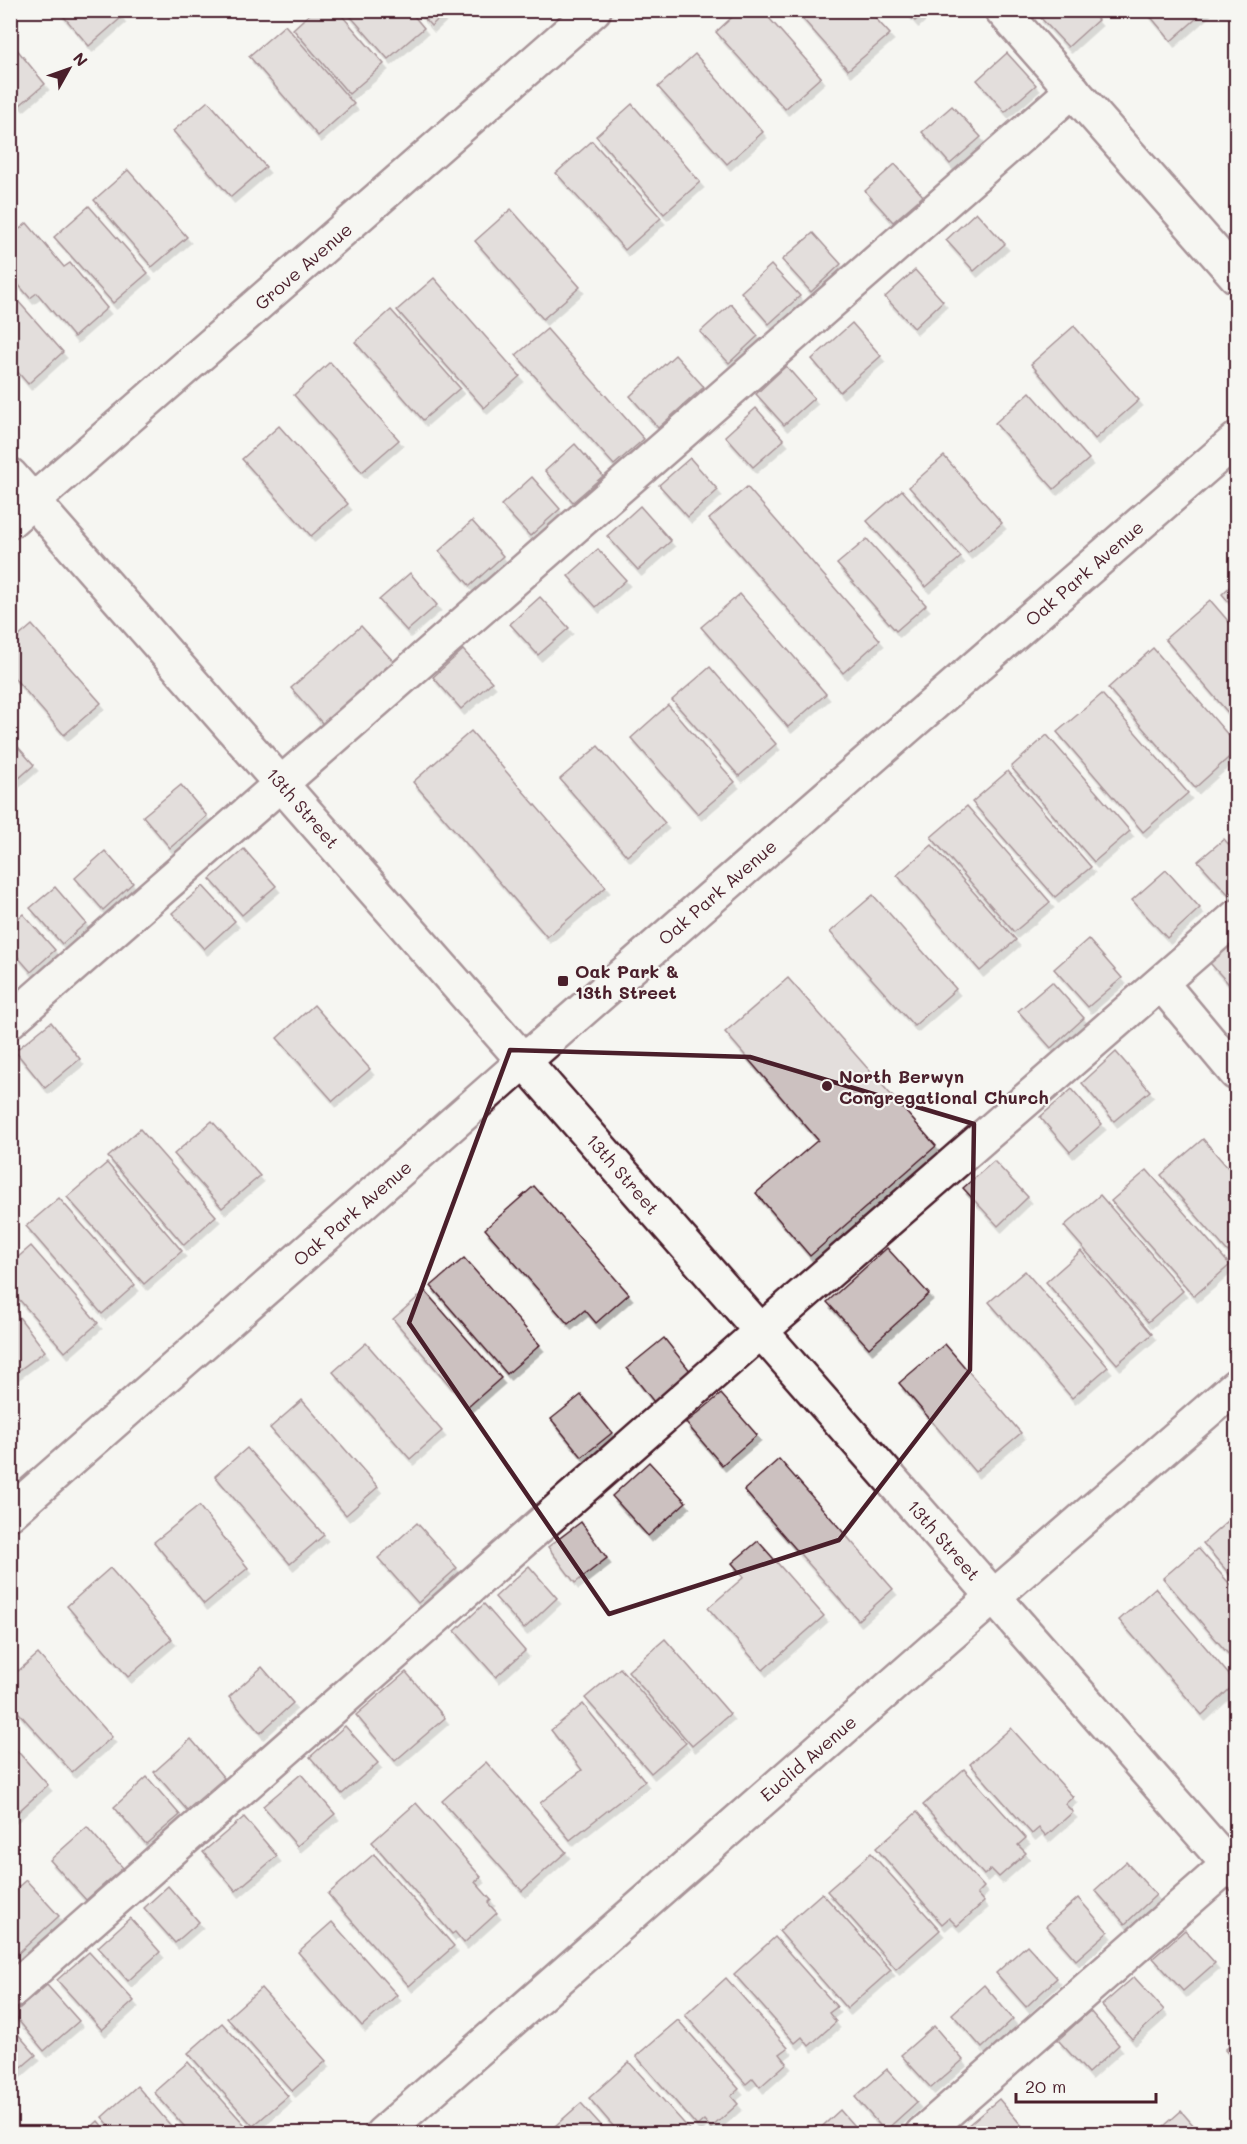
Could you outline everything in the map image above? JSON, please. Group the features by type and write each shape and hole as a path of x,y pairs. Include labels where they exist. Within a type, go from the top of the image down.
{"street":[{"name":"Grove Avenue","path":"22,512 594,10"},
{"path":"1002,10 1236,276"},
{"path":"10,1022 1073,90"},
{"name":"Oak Park Avenue","path":"10,1513 1236,440"},
{"name":"13th Street","path":"10,475 22,512 282,784 993,1596 1234,1865"},
{"path":"10,1992 1236,916"},
{"path":"1161,983 1236,1073"},
{"name":"Euclid Avenue","path":"382,2133 993,1596 1236,1386"},
{"path":"922,2133 1234,1865"}],"highlighted area":[{"path":"510,1050 750,1057 974,1124 970,1370 839,1540 609,1614 409,1323"}],"building":[{"path":"117,10 122,17 89,46 59,11"},
{"path":"314,10 337,10 384,64 349,94 293,29"},
{"path":"345,10 409,10 424,28 388,59"},
{"path":"417,10 448,10 431,26"},
{"path":"740,10 762,10 821,77 785,109 716,32"},
{"path":"795,10 868,10 890,34 848,70"},
{"path":"905,10 927,10 915,21"},
{"path":"1045,10 1089,10 1098,20 1068,47 1039,16"},
{"path":"1145,10 1206,10 1171,41"},
{"path":"285,25 354,104 318,136 249,56"},
{"path":"15,47 45,84 20,105 10,94 10,51"},
{"path":"1007,53 1036,85 1005,112 977,80"},
{"path":"695,54 763,132 727,164 658,87"},
{"path":"208,101 266,167 231,197 173,131"},
{"path":"632,104 700,182 664,214 596,136"},
{"path":"952,106 981,137 950,164 922,132"},
{"path":"592,141 661,218 625,250 556,173"},
{"path":"895,164 923,196 893,222 865,191"},
{"path":"128,170 187,237 152,267 94,200"},
{"path":"89,206 148,273 113,303 54,237"},
{"path":"511,209 580,287 543,319 475,241"},
{"path":"976,212 1005,244 974,271 946,240"},
{"path":"27,223 64,267 70,263 107,308 74,337 37,293 30,298 10,275 10,237"},
{"path":"813,233 841,264 811,292 782,260"},
{"path":"771,265 800,296 769,324 741,292"},
{"path":"915,270 943,301 914,328 885,297"},
{"path":"434,278 520,376 484,408 397,310"},
{"path":"10,292 63,352 28,384 10,363"},
{"path":"731,304 758,336 729,363 700,332"},
{"path":"391,310 460,388 423,420 355,342"},
{"path":"852,323 881,356 840,392 812,359"},
{"path":"1074,326 1139,400 1095,439 1031,364"},
{"path":"547,329 644,439 614,465 516,355"},
{"path":"675,355 704,387 658,428 630,396"},
{"path":"330,362 399,440 362,472 294,395"},
{"path":"786,366 814,398 784,425 756,394"},
{"path":"1030,392 1089,459 1054,489 995,423"},
{"path":"756,408 784,440 753,467 725,436"},
{"path":"279,426 348,504 311,536 242,459"},
{"path":"575,444 603,476 573,502 545,471"},
{"path":"944,456 1002,523 968,553 909,487"},
{"path":"690,458 718,490 688,517 659,485"},
{"path":"532,477 560,509 530,536 501,505"},
{"path":"747,487 880,640 843,673 709,519"},
{"path":"902,490 961,557 926,587 867,521"},
{"path":"640,506 671,541 638,570 607,536"},
{"path":"472,521 503,556 470,586 439,551"},
{"path":"867,539 926,605 896,631 837,564"},
{"path":"598,549 626,580 596,607 568,576"},
{"path":"410,573 437,605 407,631 379,600"},
{"path":"1236,581 1236,611 1222,594"},
{"path":"740,594 826,694 788,727 701,627"},
{"path":"540,597 569,628 538,655 510,624"},
{"path":"1210,600 1236,630 1236,722 1165,639"},
{"path":"32,625 101,703 64,735 10,673 10,644"},
{"path":"361,626 394,662 323,724 291,688"},
{"path":"1153,648 1236,744 1236,751 1195,788 1108,688"},
{"path":"463,650 492,682 461,709 433,677"},
{"path":"710,667 776,744 739,776 672,700"},
{"path":"1102,694 1188,793 1143,832 1057,732"},
{"path":"668,705 735,782 698,814 631,738"},
{"path":"471,731 606,887 547,937 413,782"},
{"path":"1047,735 1130,831 1094,862 1011,767"},
{"path":"10,738 34,765 10,786"},
{"path":"598,746 665,823 627,856 560,779"},
{"path":"1008,771 1091,867 1055,897 972,802"},
{"path":"181,785 207,816 170,848 143,816"},
{"path":"967,806 1050,902 1014,932 931,837"},
{"path":"1224,839 1236,853 1236,889 1229,895 1198,861"},
{"path":"932,845 1016,940 980,971 897,875"},
{"path":"244,849 276,886 242,915 210,879"},
{"path":"105,851 133,883 103,910 75,878"},
{"path":"1166,870 1200,908 1167,938 1132,900"},
{"path":"203,886 235,921 204,949 172,913"},
{"path":"55,887 86,923 62,944 30,908"},
{"path":"873,895 956,989 914,1026 830,932"},
{"path":"23,914 55,950 31,972 10,948 10,925"},
{"path":"1088,939 1122,978 1088,1007 1054,969"},
{"path":"1236,940 1236,992 1210,963"},
{"name":"North Berwyn Congregational Church","path":"788,978 936,1146 810,1256 756,1193 818,1140 725,1032"},
{"path":"1052,982 1084,1018 1051,1048 1018,1011"},
{"path":"314,1005 370,1069 333,1101 277,1038"},
{"path":"51,1022 80,1059 45,1088 15,1051"},
{"path":"1116,1052 1150,1091 1114,1121 1082,1083"},
{"path":"1072,1089 1102,1124 1070,1152 1040,1117"},
{"path":"212,1121 260,1176 222,1208 174,1154"},
{"path":"140,1129 216,1216 184,1245 108,1157"},
{"path":"1203,1139 1236,1177 1236,1244 1228,1252 1161,1175"},
{"path":"994,1161 1028,1197 998,1226 963,1188"},
{"path":"107,1163 182,1251 144,1284 67,1197"},
{"path":"1147,1170 1230,1265 1194,1296 1111,1201"},
{"path":"534,1186 629,1294 596,1323 585,1310 568,1324 485,1229"},
{"path":"1100,1195 1183,1291 1148,1322 1064,1226"},
{"path":"59,1198 135,1285 102,1314 26,1226"},
{"path":"31,1246 98,1323 65,1352 10,1289 10,1264"},
{"path":"887,1248 929,1294 869,1348 827,1302"},
{"path":"1081,1251 1152,1334 1117,1364 1046,1282"},
{"path":"464,1258 540,1345 507,1374 431,1286"},
{"path":"1025,1271 1108,1367 1072,1398 989,1302"},
{"path":"425,1291 501,1378 468,1407 393,1319"},
{"path":"10,1305 45,1351 10,1377"},
{"path":"664,1338 691,1372 654,1402 627,1368"},
{"path":"366,1343 442,1431 410,1459 333,1372"},
{"path":"945,1344 1021,1433 975,1472 899,1383"},
{"path":"721,1394 757,1435 722,1465 686,1423"},
{"path":"581,1395 612,1433 582,1457 551,1419"},
{"path":"302,1400 378,1487 346,1515 270,1428"},
{"path":"247,1448 324,1535 290,1564 215,1476"},
{"path":"779,1459 893,1589 858,1620 744,1490"},
{"path":"649,1462 686,1502 648,1536 612,1496"},
{"path":"199,1506 248,1568 204,1604 154,1542"},
{"path":"1236,1514 1236,1582 1203,1543"},
{"path":"581,1522 607,1558 575,1583 548,1547"},
{"path":"417,1523 457,1568 418,1603 378,1558"},
{"path":"758,1541 824,1616 763,1670 708,1608 744,1577 732,1563"},
{"path":"1198,1548 1236,1591 1236,1663 1163,1578"},
{"path":"529,1566 557,1598 524,1629 495,1597"},
{"path":"110,1568 172,1639 128,1677 67,1606"},
{"path":"1155,1588 1236,1683 1202,1715 1119,1620"},
{"path":"484,1604 525,1651 496,1677 455,1631"},
{"path":"665,1639 730,1714 692,1746 628,1671"},
{"path":"38,1654 112,1737 72,1772 10,1703 10,1678"},
{"path":"262,1667 293,1703 260,1733 229,1697"},
{"path":"620,1668 686,1743 651,1773 585,1698"},
{"path":"406,1672 445,1718 395,1761 356,1715"},
{"path":"583,1704 645,1781 570,1840 540,1803 582,1770 551,1730"},
{"path":"345,1726 378,1763 342,1794 310,1757"},
{"path":"1011,1728 1073,1797 1065,1804 1073,1812 1046,1836 1039,1828 1032,1834 970,1764"},
{"path":"191,1739 224,1778 187,1810 154,1772"},
{"path":"10,1743 48,1785 10,1819"},
{"path":"486,1762 566,1852 522,1891 442,1801"},
{"path":"964,1769 1026,1838 1018,1845 1026,1853 999,1877 991,1869 984,1875 923,1805"},
{"path":"301,1774 335,1814 297,1846 263,1806"},
{"path":"147,1777 180,1815 146,1844 114,1807"},
{"path":"416,1803 481,1877 475,1882 491,1900 488,1903 497,1913 464,1943 455,1932 452,1934 372,1842"},
{"path":"917,1812 984,1887 977,1894 984,1902 957,1926 949,1918 942,1924 876,1848"},
{"path":"244,1817 277,1856 236,1891 203,1852"},
{"path":"87,1827 123,1868 86,1900 50,1860"},
{"path":"871,1853 940,1930 896,1969 827,1891"},
{"path":"374,1854 454,1946 409,1986 328,1894"},
{"path":"1126,1862 1156,1895 1125,1924 1095,1890"},
{"path":"26,1880 59,1916 13,1958 10,1955 10,1894"},
{"path":"168,1886 199,1922 175,1943 144,1908"},
{"path":"822,1893 891,1970 847,2009 779,1931"},
{"path":"1078,1898 1108,1932 1076,1960 1046,1926"},
{"path":"130,1918 160,1952 128,1981 98,1947"},
{"path":"332,1922 397,1995 362,2026 298,1952"},
{"path":"1185,1930 1215,1963 1183,1991 1153,1958"},
{"path":"775,1937 837,2007 829,2013 836,2022 809,2046 802,2037 795,2043 734,1974"},
{"path":"1027,1945 1057,1978 1026,2007 996,1973"},
{"path":"89,1952 134,2001 102,2030 57,1980"},
{"path":"1134,1977 1164,2010 1132,2039 1102,2005"},
{"path":"726,1978 788,2048 780,2054 787,2063 760,2087 753,2078 746,2084 685,2015"},
{"path":"47,1985 79,2021 44,2051 13,2014"},
{"path":"984,1985 1013,2019 982,2048 952,2014"},
{"path":"261,1988 326,2061 292,2091 227,2018"},
{"path":"1090,2011 1119,2045 1088,2073 1058,2040"},
{"path":"678,2020 739,2089 731,2096 738,2104 711,2128 704,2120 697,2126 636,2056"},
{"path":"222,2023 288,2096 253,2126 188,2053"},
{"path":"10,2025 36,2055 10,2077"},
{"path":"934,2026 963,2060 931,2088 901,2055"},
{"path":"1236,2039 1236,2063 1225,2050"},
{"path":"188,2062 253,2134 191,2134 154,2092"},
{"path":"629,2062 691,2131 689,2134 620,2134 589,2098"},
{"path":"887,2069 917,2102 885,2131 855,2097"},
{"path":"137,2086 178,2134 117,2134 102,2117"},
{"path":"999,2099 1027,2134 972,2134 966,2127"},
{"path":"581,2103 609,2134 546,2134"},
{"path":"840,2110 861,2134 814,2134"},
{"path":"1181,2111 1201,2134 1155,2134"},
{"path":"98,2121 109,2134 84,2134"}],"place":[{"name":"Oak Park & 13th Street","path":"563,981"},
{"name":"North Berwyn Congregational Church","path":"827,1086"}]}
